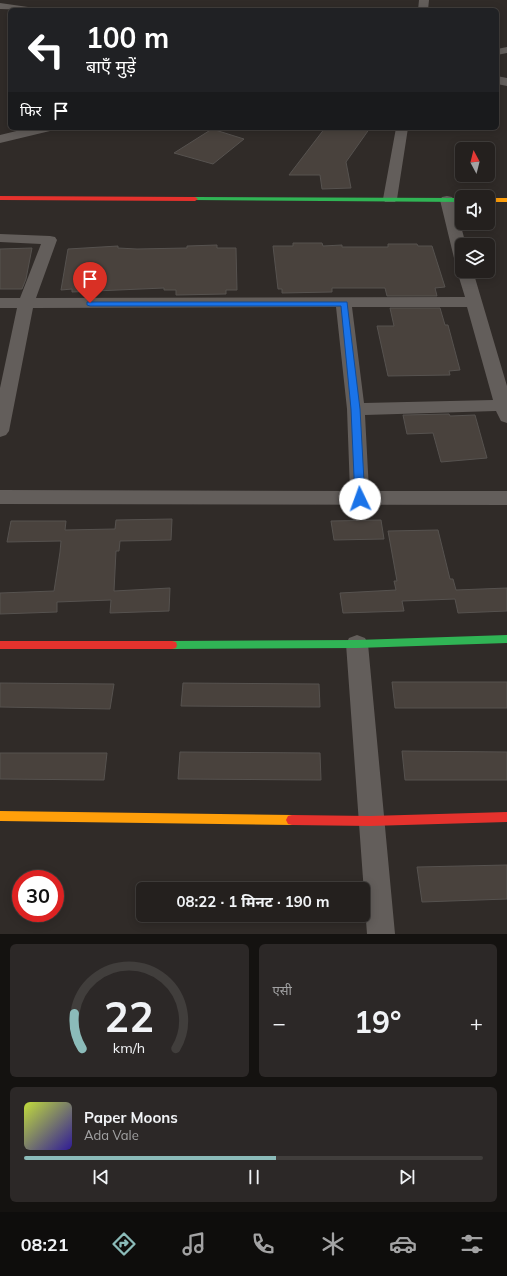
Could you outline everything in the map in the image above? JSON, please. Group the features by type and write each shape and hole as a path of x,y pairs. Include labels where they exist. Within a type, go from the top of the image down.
{"street":[{"path":"0,6 14,8"},
{"path":"0,139 37,130"},
{"path":"390,199 402,130"},
{"path":"0,198 455,200"},
{"path":"447,200 457,238"},
{"path":"495,200 507,200"},
{"path":"0,238 50,240 26,303 3,400 0,431"},
{"path":"356,409 506,411 467,278"},
{"path":"0,303 344,304 473,302"},
{"path":"344,304 356,409 360,499"},
{"path":"0,497 360,499 507,498"},
{"path":"0,645 357,644 507,639"},
{"path":"357,644 370,820 381,934"},
{"path":"0,816 370,820 507,817"}],"building":[{"path":"210,130 215,130 244,139 213,164 174,153"},
{"path":"323,130 369,130 346,162 351,188 322,189 320,175 289,175"},
{"path":"293,243 322,243 323,246 342,245 342,247 388,247 388,244 417,244 418,246 432,246 445,287 435,288 437,296 387,296 385,288 332,288 332,292 282,293 282,289 278,289 273,246 293,246"},
{"path":"217,245 217,248 236,248 237,290 226,290 226,294 176,295 176,290 164,290 164,288 72,292 72,289 61,290 68,249 118,246 118,248 137,249 187,248 187,246"},
{"path":"32,248 26,279 22,289 0,289 0,249"},
{"path":"390,308 440,308 445,325 448,325 460,370 449,371 450,375 388,376 377,326 394,326"},
{"path":"449,414 450,416 475,415 487,458 441,462 433,433 407,434 403,415"},
{"path":"172,519 171,540 120,541 119,551 116,551 114,591 170,588 169,611 110,613 111,600 57,602 57,612 0,614 0,593 54,591 60,552 61,541 7,542 11,521 66,521 65,530 115,529 116,520"},
{"path":"381,520 384,539 334,540 331,521"},
{"path":"438,530 450,579 453,579 456,590 507,588 507,611 458,613 455,599 402,601 404,611 343,613 340,593 396,590 394,581 397,581 388,531"},
{"path":"392,682 507,682 507,708 395,708"},
{"path":"0,683 114,684 110,709 0,707"},
{"path":"183,683 319,684 320,707 181,706"},
{"path":"402,751 507,752 507,780 405,780"},
{"path":"180,752 320,753 321,780 178,779"},
{"path":"0,753 107,753 104,780 0,779"},
{"path":"507,865 507,899 422,902 417,867"}],"traffic: fast":[{"path":"195,199 455,200"},
{"path":"172,645 357,644 507,639"}],"traffic: slow":[{"path":"495,200 507,200"},
{"path":"0,816 292,820"}],"traffic: jam":[{"path":"0,198 195,199"},
{"path":"0,645 172,645"},
{"path":"292,820 370,821 507,817"}],"route":[{"path":"90,303 344,304 356,409 360,499"}]}
